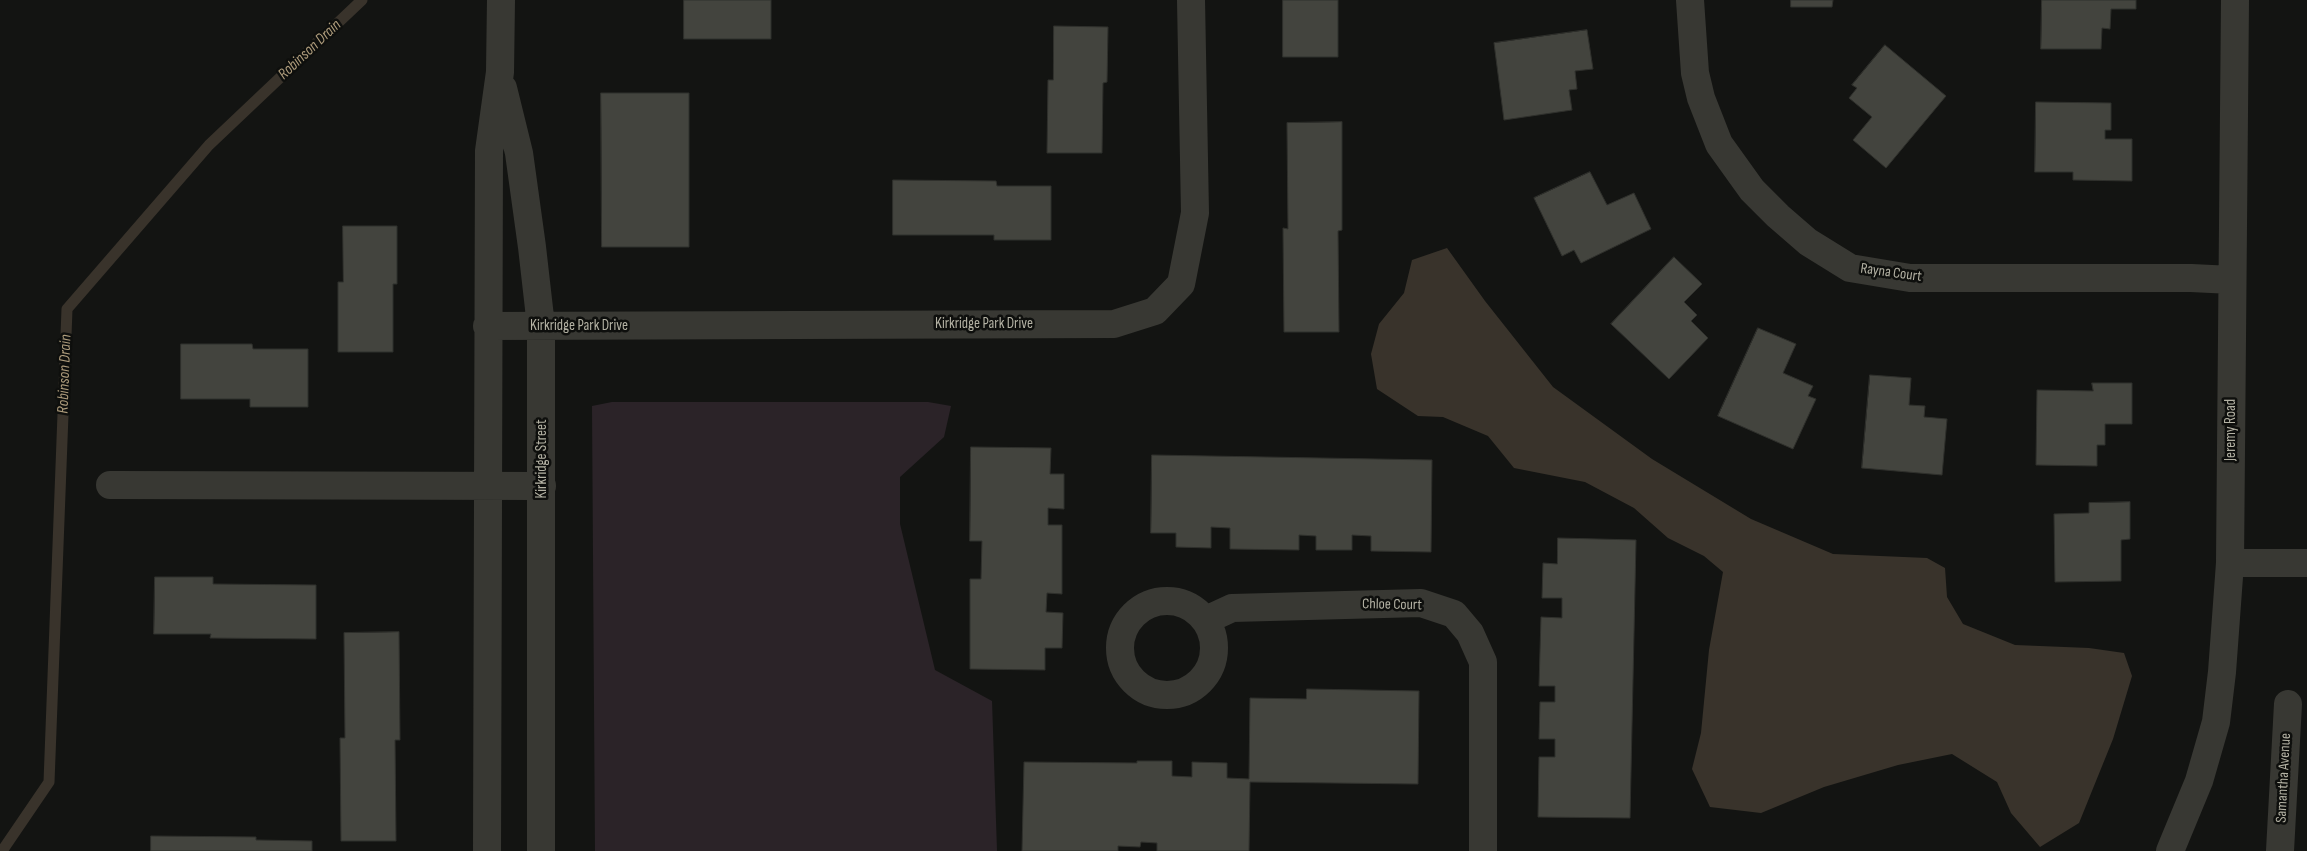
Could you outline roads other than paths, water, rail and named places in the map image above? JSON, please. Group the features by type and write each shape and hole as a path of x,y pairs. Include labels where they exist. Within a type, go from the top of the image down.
{"street":[{"name":"Kirkridge Street","path":"488,851 489,151 500,72 501,0"},
{"name":"Kirkridge Park Drive","path":"488,326 1114,324 1155,311 1181,284 1196,214 1191,0"},
{"name":"Rayna Court","path":"1690,0 1695,73 1701,98 1719,144 1752,190 1778,216 1808,242 1850,268 1910,278 2191,278 2232,280"},
{"name":"Jeremy Road","path":"2170,851 2199,781 2216,722 2222,672 2230,563 2235,0"},
{"name":"Kirkridge Street","path":"500,72 519,153 541,326 540,851"},
{"path":"110,485 448,484 542,486"},
{"path":"2230,563 2307,563"},
{"name":"Chloe Court","path":"1206,620 1232,608 1421,603 1454,614 1470,633 1483,662 1483,851"},
{"name":"Samantha Avenue","path":"2280,851 2288,704"}],"waterway":[{"name":"Robinson Drain","path":"2,851 49,782 67,309 209,145 362,0"}]}
